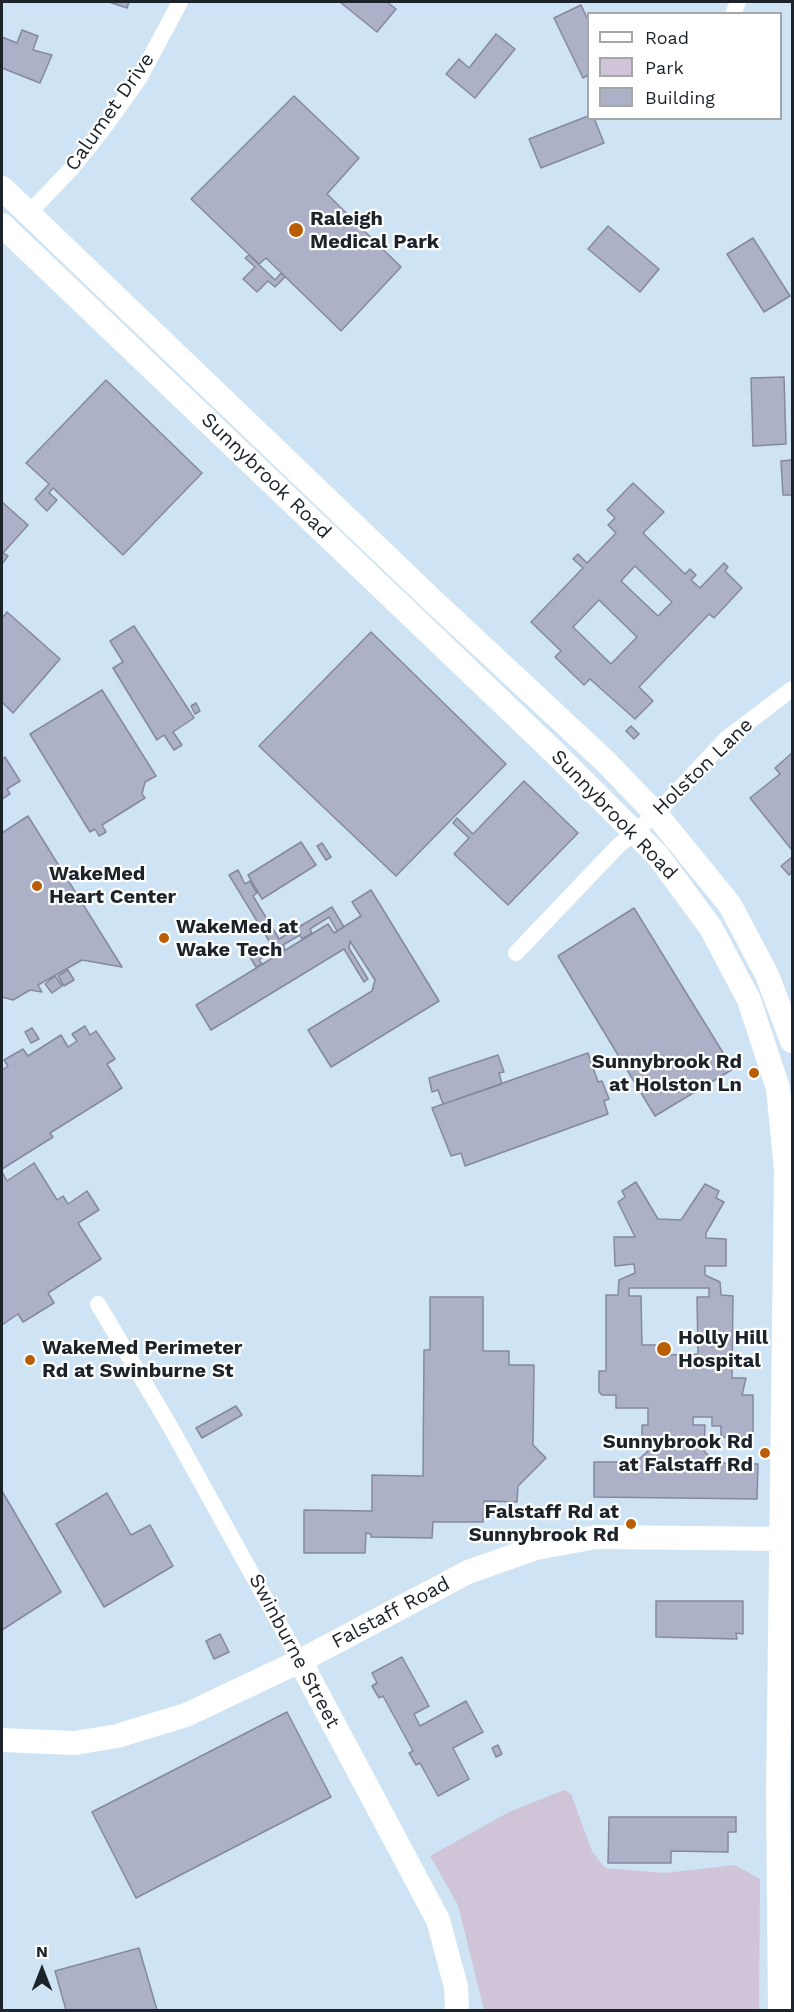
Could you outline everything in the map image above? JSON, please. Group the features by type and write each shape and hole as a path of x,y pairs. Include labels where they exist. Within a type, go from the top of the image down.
{"main road":[{"name":"Sunnybrook Road","path":"2,188 430,598 606,762 656,814 729,906 767,975 792,1041"},
{"name":"Sunnybrook Road","path":"2,225 636,833 683,887 733,966 753,1010 777,1088 786,1170 787,1539 777,1793 780,2010"},
{"path":"383,589 416,603 430,598"},
{"name":"Falstaff Road","path":"2,1740 75,1743 117,1736 186,1715 300,1661 468,1572 536,1548 611,1537 787,1539"},
{"name":"Swinburne Street","path":"300,1661 438,1920 456,1987 457,2010"},
{"path":"780,1917 791,1943 792,1970"}],"street":[{"name":"Calumet Drive","path":"28,214 72,168 103,129 140,77 180,2"},
{"name":"Holston Lane","path":"516,953 618,846 656,814 726,739 792,689"},
{"name":"Swinburne Street","path":"98,1304 171,1428 300,1661"}],"green space":[{"path":"564,1790 571,1794 592,1851 605,1868 665,1873 735,1865 760,1879 759,2010 484,2010 458,1905 430,1856 509,1812"}],"building":[{"path":"109,2 129,2 127,8"},
{"path":"340,2 387,2 396,9 377,32"},
{"path":"581,5 587,18 587,76 583,78 554,18"},
{"path":"22,30 38,36 33,50 52,55 40,83 2,68 2,37 17,43"},
{"path":"496,34 515,49 475,98 446,74 459,59 469,68"},
{"path":"294,96 359,158 327,194 401,267 341,331 266,258 259,264 191,199"},
{"path":"587,116 587,120 595,120 604,143 541,168 529,139"},
{"path":"608,226 659,269 640,292 588,249"},
{"path":"753,238 790,296 764,312 727,254"},
{"path":"249,255 275,280 281,273 285,277 275,287 268,281 257,292 243,279 255,267 245,258"},
{"path":"784,377 786,444 753,446 751,378"},
{"path":"106,380 202,473 123,555 53,488 49,493 57,500 47,511 35,499 49,484 26,463"},
{"path":"792,460 792,495 783,495 781,461"},
{"path":"633,483 664,512 643,533 685,574 690,569 696,575 691,580 700,588 724,563 728,567 725,571 742,588 714,618 709,614 639,687 653,701 635,719 590,679 584,685 555,657 561,651 531,622 583,568 573,559 578,554 587,563 616,533 608,525 615,518 607,510","holes":["635,566 672,602 658,616 621,581","599,600 637,637 611,664 573,627"]},
{"path":"2,502 28,525 3,553 8,556 2,564"},
{"path":"7,612 60,659 13,713 2,702 2,618"},
{"path":"134,626 194,718 173,732 182,745 174,750 164,735 157,740 113,668 123,662 110,641"},
{"path":"371,632 506,764 396,876 259,746"},
{"path":"102,690 156,776 145,782 142,794 145,798 102,825 106,832 99,836 95,829 90,832 30,734"},
{"path":"196,703 200,711 195,714 191,706"},
{"path":"631,726 639,734 634,739 626,731"},
{"path":"792,753 792,850 750,798 780,774 775,768"},
{"path":"5,757 20,781 7,789 10,794 2,799 2,759"},
{"path":"524,781 578,833 508,905 454,854 469,838 453,823 457,818 473,834"},
{"name":"WakeMed Heart Center","path":"28,816 122,967 82,960 38,985 42,992 30,990 13,1000 2,997 2,833"},
{"path":"301,842 316,865 262,899 248,875"},
{"path":"322,843 331,857 326,860 317,846"},
{"path":"792,857 792,872 789,875 781,866"},
{"path":"238,870 245,884 250,881 257,893 253,896 279,939 332,907 344,927 337,931 329,917 310,929 312,933 302,939 300,935 283,945 285,949 277,954 274,950 259,960 262,964 256,967 250,957 271,944 229,875"},
{"path":"371,890 439,1001 331,1067 308,1030 372,991 375,980 350,941 349,948 368,979 364,982 344,949 211,1030 196,1005 328,924 334,933 361,916 352,902"},
{"path":"634,908 733,1069 655,1116 558,956"},
{"path":"68,970 74,980 64,986 58,976"},
{"path":"55,976 62,986 52,993 45,984"},
{"path":"85,1026 90,1035 96,1031 115,1059 107,1064 122,1088 50,1133 53,1137 2,1169 2,1070 8,1066 4,1060 23,1049 28,1056 61,1035 68,1047 77,1041 72,1034"},
{"path":"32,1028 39,1039 31,1043 25,1032"},
{"path":"588,1053 598,1082 602,1081 609,1099 604,1101 608,1114 465,1166 461,1153 451,1156 432,1108"},
{"path":"498,1055 504,1072 499,1073 502,1084 443,1104 438,1090 432,1092 429,1078"},
{"path":"34,1163 57,1200 63,1196 68,1204 87,1191 99,1210 78,1223 101,1259 48,1293 54,1303 23,1322 18,1314 2,1325 2,1172 7,1181"},
{"path":"636,1182 658,1219 681,1220 705,1184 719,1191 716,1198 724,1202 706,1233 706,1238 726,1239 726,1266 705,1266 705,1275 720,1282 721,1295 733,1296 732,1378 746,1378 742,1395 753,1395 753,1437 721,1437 721,1426 712,1426 712,1417 693,1417 693,1425 705,1425 704,1451 716,1463 758,1464 757,1499 594,1497 594,1462 636,1462 648,1451 647,1439 642,1439 642,1425 648,1425 648,1408 616,1408 616,1395 602,1395 599,1392 599,1371 606,1371 606,1295 618,1295 619,1280 635,1273 634,1264 615,1266 614,1237 635,1237 618,1202 625,1197 622,1191","holes":["629,1288 709,1288 709,1297 697,1297 698,1354 663,1355 662,1345 642,1345 641,1296 629,1296"]},
{"path":"430,1297 483,1297 483,1351 509,1351 509,1365 534,1365 533,1445 546,1458 518,1486 517,1502 484,1501 483,1522 433,1522 432,1538 371,1537 371,1534 366,1533 365,1553 304,1553 304,1510 372,1511 372,1475 423,1476 424,1350 430,1350"},
{"path":"236,1406 242,1415 202,1438 196,1428"},
{"path":"2,1491 61,1592 2,1630"},
{"path":"107,1493 131,1535 150,1525 173,1566 104,1607 56,1524"},
{"path":"656,1601 743,1601 743,1634 736,1633 737,1639 656,1637"},
{"path":"220,1634 229,1652 214,1659 206,1641"},
{"path":"402,1657 429,1706 414,1714 420,1726 466,1701 483,1732 453,1748 469,1779 438,1796 420,1763 416,1765 409,1753 413,1751 383,1696 379,1698 372,1686 377,1683 372,1673"},
{"path":"287,1712 331,1797 136,1898 92,1812"},
{"path":"498,1745 502,1754 496,1757 492,1748"},
{"path":"609,1817 736,1817 736,1832 728,1832 728,1852 671,1851 671,1863 608,1863"},
{"path":"139,1948 157,2010 66,2010 55,1971"}],"place":[{"name":"Raleigh Medical Park","path":"296,230"},
{"name":"WakeMed Heart Center","path":"37,886"},
{"name":"WakeMed at Wake Tech","path":"164,938"},
{"name":"Sunnybrook Rd at Holston Ln","path":"754,1073"},
{"name":"Holly Hill Hospital","path":"664,1349"},
{"name":"WakeMed Perimeter Rd at Swinburne St","path":"30,1360"},
{"name":"Sunnybrook Rd at Falstaff Rd","path":"765,1453"},
{"name":"Falstaff Rd at Sunnybrook Rd","path":"631,1524"}]}
